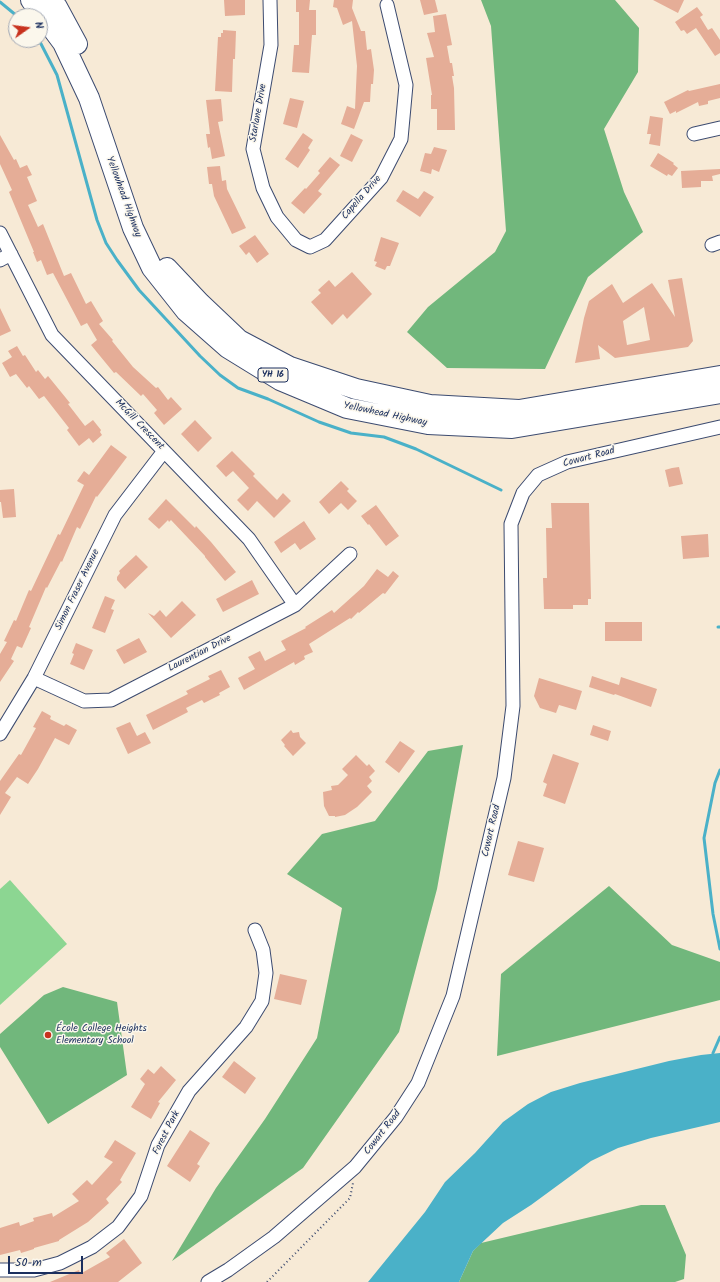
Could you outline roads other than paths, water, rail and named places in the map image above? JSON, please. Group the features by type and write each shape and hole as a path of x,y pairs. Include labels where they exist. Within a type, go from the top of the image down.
{"highway":[{"name":"Yellowhead Highway","path":"31,0 63,43 89,98 133,228 152,268 186,311 228,348 280,380 347,408 428,424 512,428 720,393"},
{"name":"Yellowhead Highway","path":"50,0 57,7 93,74 145,225 164,265 200,303 239,340 297,370 356,389 430,405 519,410 720,376"}],"street":[{"name":"Starlane Drive","path":"270,0 271,45 253,149 263,188 277,217 296,240"},
{"name":"Capella Drive","path":"296,240 310,247 325,240 381,178 401,139 406,85 387,5"},
{"path":"694,134 720,128"},
{"name":"McGill Crescent","path":"0,233 5,257 52,335 249,539 295,605"},
{"name":"Cowart Road","path":"208,1282 228,1270 274,1237 356,1167 396,1117 418,1083 453,996 504,778 513,706 511,524 523,493 538,475 567,462 720,427"},
{"name":"Simon Fraser Avenue","path":"0,734 34,678 115,514 164,451"},
{"name":"Laurentian Drive","path":"34,678 84,701 111,700 295,605 350,554"},
{"name":"Forest Park","path":"0,1270 34,1270 60,1263 92,1247 118,1227 141,1196 158,1146 190,1091 246,1027 262,1001 266,973 262,950 255,930"}],"water":[{"path":"720,1053 720,1122 651,1138 618,1148 591,1161 531,1205 503,1223 473,1251 459,1282 368,1282 425,1212 445,1182 475,1153 503,1122 528,1104 551,1092 580,1083 669,1061"}],"waterway":[{"path":"0,2 8,9"},
{"path":"43,48 57,75 97,220 106,243 139,290 200,356 220,375 238,388 268,399 319,422 351,433 384,437 416,449 501,490"},
{"path":"720,770 715,783 704,838 713,914 720,949"},
{"path":"713,1053 720,1037"}],"place":[{"name":"École College Heights Elementary School","path":"48,1035"}]}
